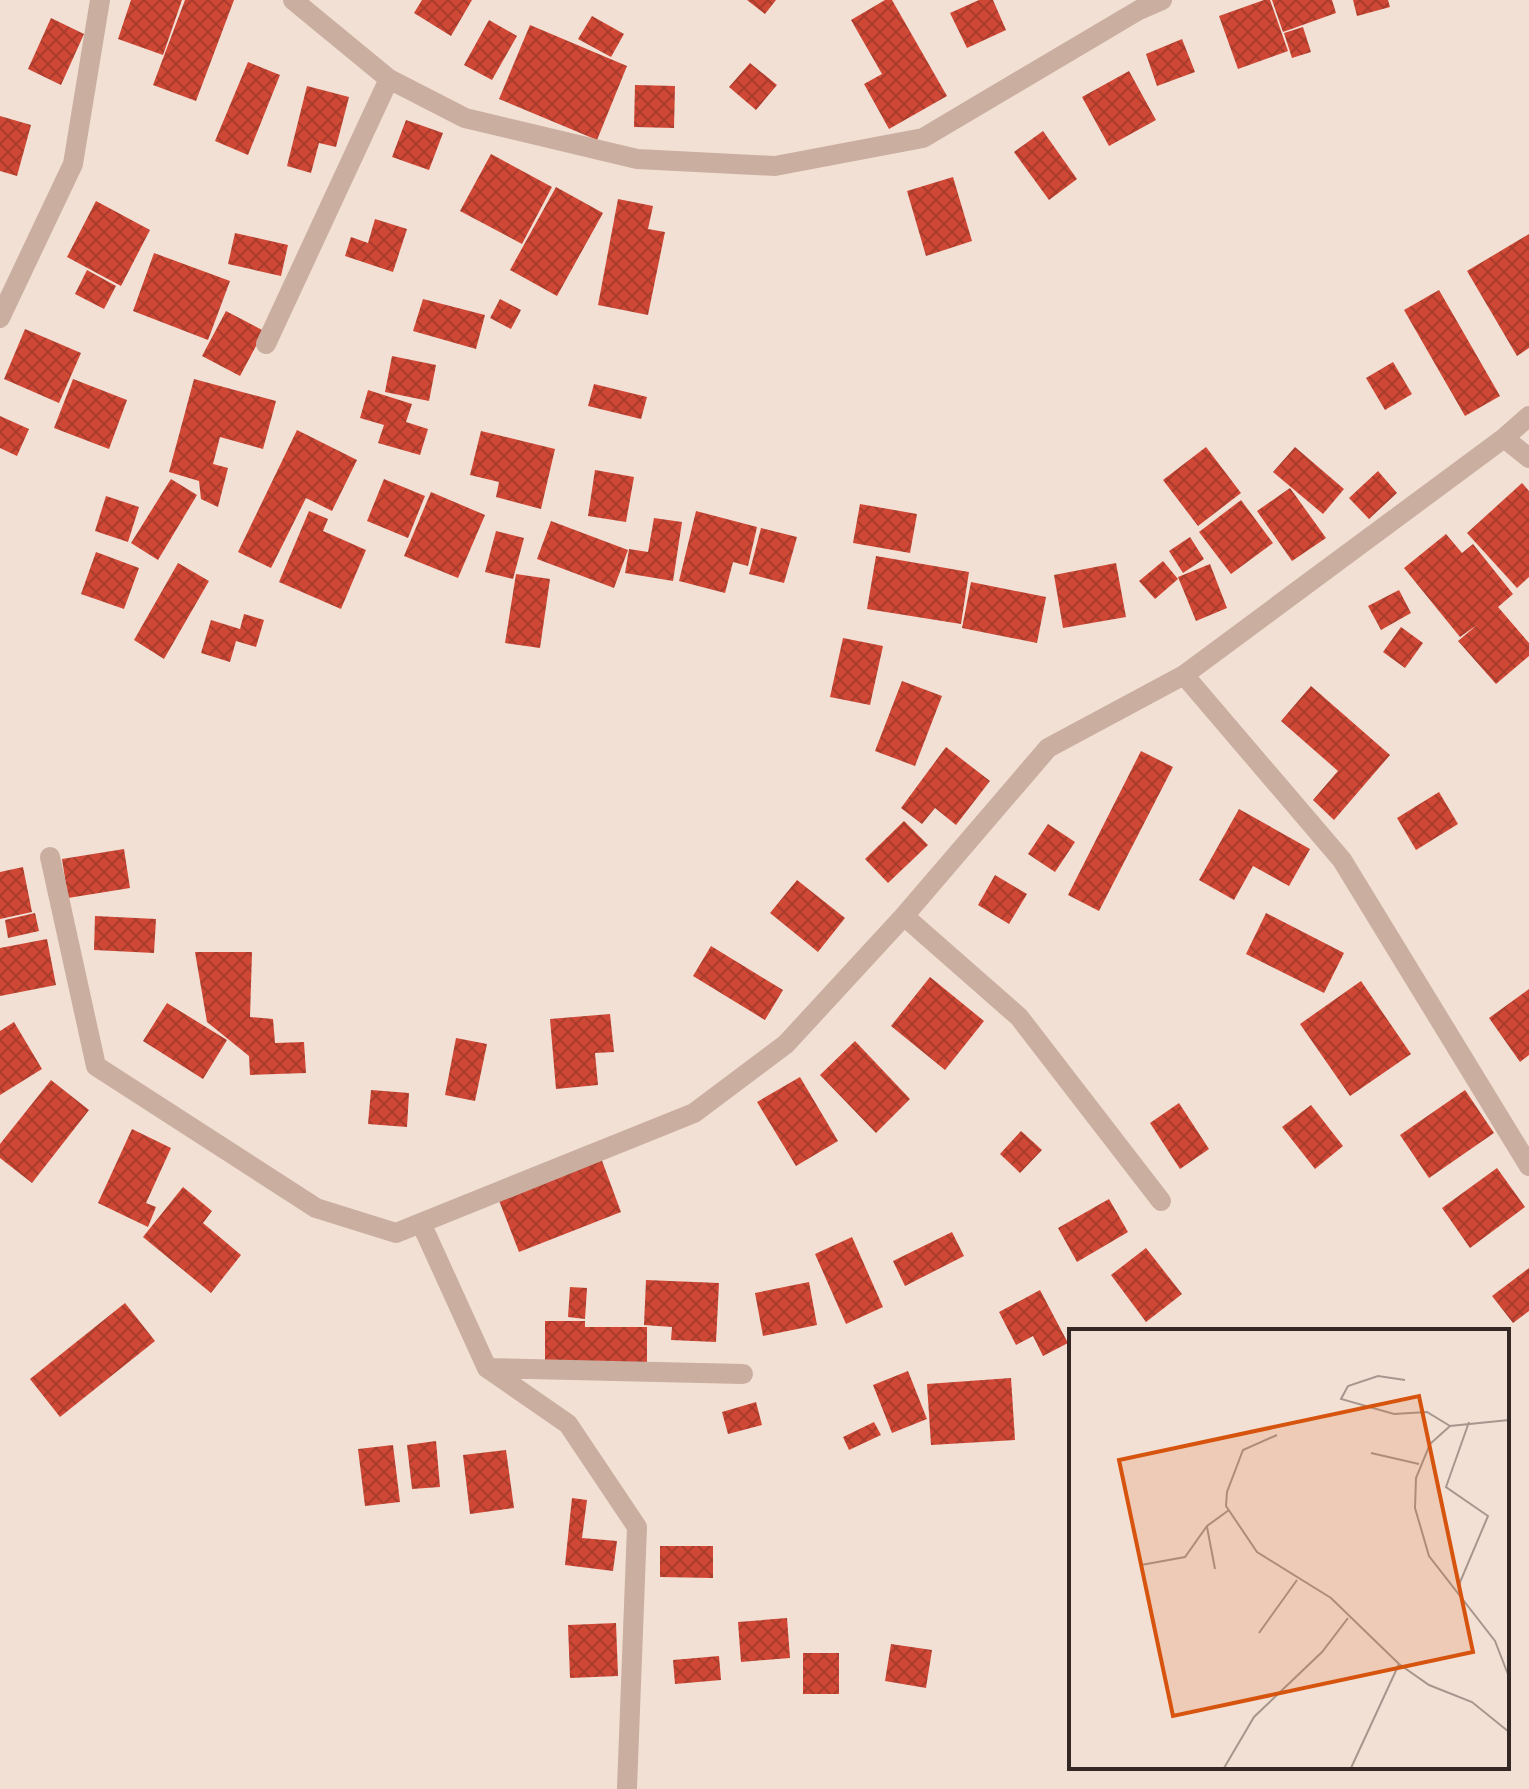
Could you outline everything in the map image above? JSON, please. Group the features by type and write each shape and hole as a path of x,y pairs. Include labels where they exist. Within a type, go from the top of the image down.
{"street":[{"path":"0,318 73,164 100,0"},
{"path":"293,0 389,79 465,118 637,159 775,166 923,138 1132,5 1162,0"},
{"path":"266,344 389,79"},
{"path":"50,857 96,1066 316,1208 396,1233 694,1113 786,1044 904,916 1048,748 1184,675 1504,438 1529,416"},
{"path":"1504,438 1529,458"},
{"path":"1184,675 1342,860 1529,1166"},
{"path":"904,916 1019,1017 1161,1201"},
{"path":"421,1223 487,1368 568,1424 637,1527 627,1788"},
{"path":"487,1368 743,1374"}],"building":[{"path":"131,0 182,0 163,55 118,39"},
{"path":"185,0 234,0 196,101 153,85"},
{"path":"422,0 472,0 451,36 414,13"},
{"path":"747,0 776,0 765,14"},
{"path":"885,0 892,0 947,96 889,129 864,84 882,74 851,20"},
{"path":"979,0 993,0 1006,30 967,48 950,13"},
{"path":"1270,0 1288,51 1238,69 1219,16"},
{"path":"1272,0 1332,0 1336,13 1283,32"},
{"path":"1353,0 1388,0 1390,7 1357,16"},
{"path":"592,16 624,34 611,57 578,39"},
{"path":"51,18 84,34 61,85 28,69"},
{"path":"489,20 517,36 492,80 464,65"},
{"path":"530,25 627,66 597,140 499,99"},
{"path":"1303,27 1311,52 1292,58 1284,33"},
{"path":"1182,39 1195,72 1157,86 1146,54"},
{"path":"248,62 280,75 248,155 215,141"},
{"path":"750,63 777,85 756,110 729,87"},
{"path":"1129,71 1156,120 1109,146 1082,97"},
{"path":"635,85 675,86 674,128 634,127"},
{"path":"307,86 349,97 336,147 319,143 311,173 287,166"},
{"path":"0,116 31,125 17,176 0,171"},
{"path":"406,120 443,133 429,170 392,157"},
{"path":"1043,131 1077,179 1049,200 1014,152"},
{"path":"491,154 552,187 522,244 460,211"},
{"path":"953,177 972,241 926,256 907,191"},
{"path":"556,187 603,213 557,296 510,270"},
{"path":"618,199 653,206 648,229 665,232 648,315 598,305"},
{"path":"96,201 150,230 121,286 67,257"},
{"path":"375,219 407,229 393,272 345,256 351,237 368,243"},
{"path":"235,233 288,245 281,276 228,264"},
{"path":"1529,234 1529,348 1517,356 1467,271"},
{"path":"154,253 230,281 208,340 133,311"},
{"path":"87,270 116,286 104,309 75,294"},
{"path":"1439,290 1500,396 1465,416 1404,310"},
{"path":"423,299 485,315 476,349 413,331"},
{"path":"500,299 521,310 511,329 490,318"},
{"path":"226,311 264,331 240,376 202,356"},
{"path":"25,329 81,353 59,403 4,379"},
{"path":"392,356 436,365 429,401 385,392"},
{"path":"1393,362 1412,394 1385,410 1366,378"},
{"path":"73,379 127,400 109,449 54,428"},
{"path":"194,379 276,401 263,449 220,437 213,464 228,468 218,507 201,499 199,481 169,472"},
{"path":"594,384 647,397 641,419 588,406"},
{"path":"368,390 412,404 406,422 428,429 420,455 378,443 384,425 360,418"},
{"path":"0,416 29,429 17,456 0,448"},
{"path":"297,430 357,460 332,511 306,498 271,568 238,552"},
{"path":"481,431 555,449 541,509 496,497 499,482 470,475"},
{"path":"1206,447 1241,493 1198,526 1163,480"},
{"path":"1295,447 1344,489 1323,514 1273,472"},
{"path":"595,470 634,477 626,522 588,516"},
{"path":"1378,471 1397,493 1369,519 1349,498"},
{"path":"171,479 197,495 158,560 131,543"},
{"path":"384,479 425,496 408,538 367,521"},
{"path":"1522,483 1529,491 1529,577 1517,588 1467,533"},
{"path":"1290,488 1326,538 1292,561 1257,511"},
{"path":"431,492 485,515 458,578 404,556"},
{"path":"106,496 139,507 128,542 95,531"},
{"path":"1241,500 1273,543 1231,574 1199,532"},
{"path":"860,504 917,514 910,553 853,543"},
{"path":"309,511 328,519 323,531 366,550 341,609 279,582"},
{"path":"696,511 757,527 748,566 733,562 725,593 679,581"},
{"path":"654,518 682,522 673,581 625,573 629,549 648,552"},
{"path":"551,521 628,550 614,588 537,559"},
{"path":"761,528 797,537 784,583 749,574"},
{"path":"496,531 524,538 513,579 485,572"},
{"path":"1446,534 1462,553 1473,544 1513,594 1498,607 1529,643 1529,656 1496,684 1458,641 1477,625 1460,637 1404,568"},
{"path":"1190,537 1204,559 1183,573 1169,551"},
{"path":"96,552 139,568 124,609 81,594"},
{"path":"876,556 969,572 961,624 867,609"},
{"path":"1163,561 1178,579 1155,599 1139,581"},
{"path":"178,563 209,581 164,659 134,640"},
{"path":"1116,563 1126,617 1063,628 1054,575"},
{"path":"1210,564 1227,608 1196,621 1178,577"},
{"path":"516,574 550,579 540,648 505,643"},
{"path":"971,582 1046,597 1037,643 962,628"},
{"path":"1399,590 1411,613 1381,630 1368,606"},
{"path":"244,614 264,620 256,647 236,641 230,662 201,653 211,620 240,629"},
{"path":"1401,627 1423,643 1405,668 1383,652"},
{"path":"843,638 883,646 870,705 830,697"},
{"path":"902,681 942,696 915,766 875,751"},
{"path":"1311,686 1390,755 1334,820 1313,800 1338,771 1281,721"},
{"path":"946,747 990,781 956,825 935,808 922,824 901,808"},
{"path":"1141,751 1173,767 1099,911 1068,895"},
{"path":"1439,792 1458,824 1416,850 1397,818"},
{"path":"1239,809 1310,849 1289,886 1253,866 1234,900 1199,880"},
{"path":"904,821 928,845 888,883 865,859"},
{"path":"1048,824 1075,842 1055,872 1028,854"},
{"path":"124,849 130,888 68,898 62,859"},
{"path":"23,867 32,912 0,919 0,872"},
{"path":"995,875 1027,894 1009,924 978,905"},
{"path":"797,880 845,918 818,952 770,913"},
{"path":"35,913 39,931 8,938 5,920"},
{"path":"1266,913 1344,953 1324,993 1246,954"},
{"path":"95,916 156,919 154,953 94,950"},
{"path":"47,939 56,985 0,996 0,948"},
{"path":"711,946 783,990 765,1020 693,976"},
{"path":"195,952 252,952 250,1017 273,1019 275,1043 304,1042 306,1073 250,1075 249,1056 207,1022"},
{"path":"930,977 984,1021 945,1070 891,1026"},
{"path":"1361,981 1411,1054 1350,1096 1300,1024"},
{"path":"1529,989 1529,1055 1520,1062 1489,1018"},
{"path":"167,1003 227,1040 203,1079 143,1041"},
{"path":"610,1014 614,1052 595,1053 598,1085 556,1089 550,1019"},
{"path":"14,1022 42,1069 0,1095 0,1031"},
{"path":"456,1038 487,1044 475,1101 445,1095"},
{"path":"855,1041 910,1099 876,1133 820,1075"},
{"path":"800,1077 838,1141 796,1166 757,1102"},
{"path":"51,1080 89,1110 32,1183 0,1158 0,1144"},
{"path":"371,1090 409,1093 407,1127 368,1124"},
{"path":"1465,1090 1494,1133 1429,1178 1400,1135"},
{"path":"1179,1103 1209,1149 1180,1169 1150,1123"},
{"path":"1311,1105 1343,1146 1315,1169 1282,1127"},
{"path":"132,1129 171,1148 146,1203 156,1207 148,1227 98,1203"},
{"path":"1021,1131 1042,1150 1020,1173 1000,1154"},
{"path":"601,1158 621,1212 519,1252 498,1198"},
{"path":"1497,1168 1525,1207 1470,1248 1442,1208"},
{"path":"183,1187 212,1211 203,1223 241,1255 211,1293 143,1237"},
{"path":"1109,1199 1128,1232 1077,1262 1058,1228"},
{"path":"952,1232 964,1256 905,1286 893,1261"},
{"path":"852,1237 883,1307 846,1324 815,1254"},
{"path":"1146,1248 1182,1294 1146,1322 1111,1275"},
{"path":"1529,1268 1529,1311 1513,1323 1492,1296"},
{"path":"646,1280 719,1283 716,1342 671,1340 672,1327 644,1325"},
{"path":"809,1282 817,1325 763,1336 755,1293"},
{"path":"570,1287 587,1288 585,1319 568,1317"},
{"path":"1040,1290 1068,1343 1043,1356 1033,1336 1016,1345 999,1312"},
{"path":"125,1303 155,1341 60,1417 30,1379"},
{"path":"545,1321 585,1321 585,1327 647,1327 647,1362 545,1362"},
{"path":"908,1371 927,1419 892,1433 873,1385"},
{"path":"1011,1378 1015,1440 931,1445 927,1384"},
{"path":"756,1402 762,1425 728,1434 722,1412"},
{"path":"874,1422 881,1435 849,1450 843,1437"},
{"path":"436,1441 440,1487 412,1489 407,1445"},
{"path":"393,1445 400,1502 365,1506 358,1449"},
{"path":"506,1450 514,1508 470,1514 463,1455"},
{"path":"572,1498 587,1500 582,1538 617,1541 613,1571 565,1565"},
{"path":"660,1546 713,1546 713,1578 660,1577"},
{"path":"787,1618 790,1658 741,1662 738,1622"},
{"path":"616,1623 618,1676 570,1678 568,1625"},
{"path":"891,1644 932,1650 926,1688 885,1681"},
{"path":"803,1653 839,1653 839,1694 803,1694"},
{"path":"719,1656 721,1680 675,1684 673,1660"}]}
